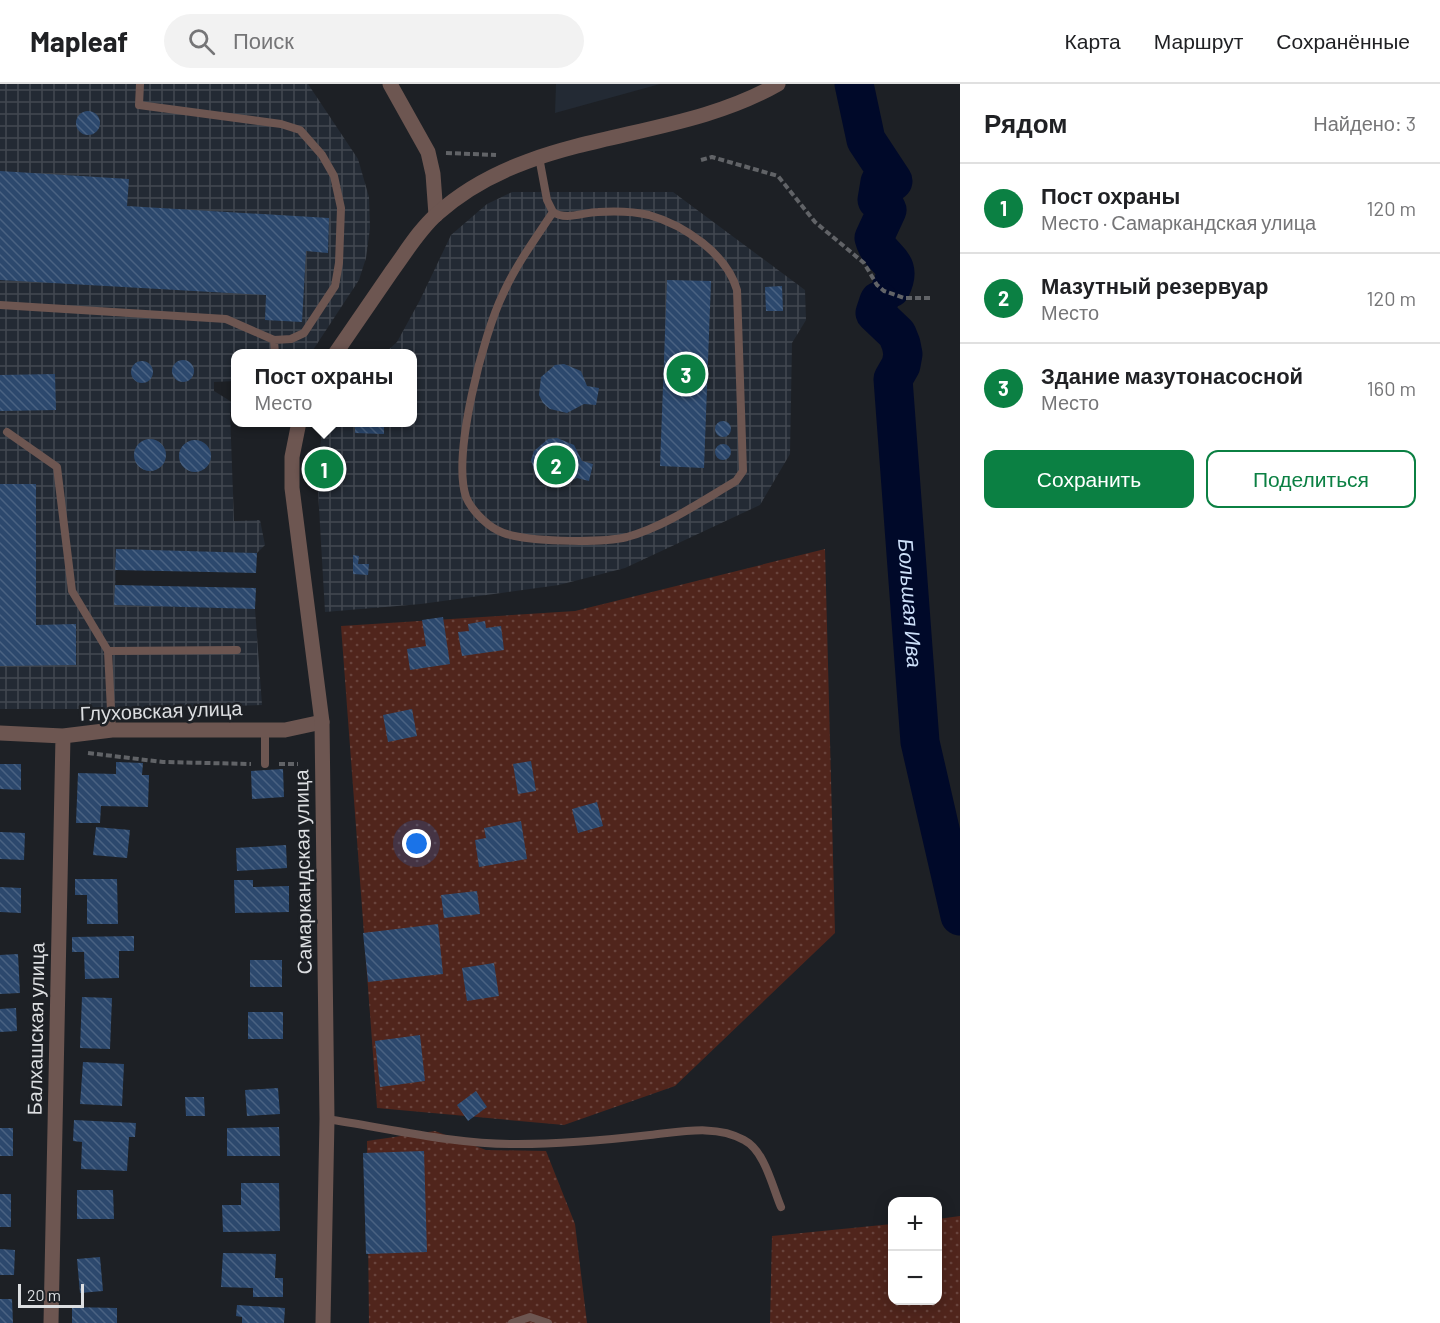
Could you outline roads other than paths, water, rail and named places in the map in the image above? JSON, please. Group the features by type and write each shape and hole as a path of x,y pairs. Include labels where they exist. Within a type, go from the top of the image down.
{"street":[{"path":"390,84 428,152 433,174 436,215"},
{"path":"338,349 418,235 436,215 476,186 539,156 715,112 759,95 778,84"},
{"name":"Самаркандская улица","path":"298,427 292,457 292,488 322,723 327,1119 323,1323"},
{"name":"Глуховская улица","path":"0,733 63,743 112,730 285,730 322,723"},
{"name":"Балхашская улица","path":"51,1323 63,743"}],"lane":[{"path":"0,304 226,319 274,340 291,339 304,333 335,286 339,263 341,208 338,188 329,166 311,141 300,130 281,124 139,105 140,84"},
{"path":"539,156 547,200 553,212 563,216 621,211 664,221 712,252 728,269 737,290 743,471 736,481 674,518 628,537 609,540 527,538 498,531 487,524 467,500 463,484 464,442 479,364 492,319 516,267 553,212"},
{"path":"274,340 275,349"},
{"path":"7,432 57,467 72,591 108,651 112,730"},
{"path":"108,651 237,650"},
{"path":"265,730 265,764"},
{"path":"327,1119 440,1137 516,1145 608,1140 698,1130 734,1135 747,1141 759,1155 781,1207"},
{"path":"512,1323 530,1317 548,1323"}],"waterway":[{"name":"Большая Ива","path":"854,84 866,140 893,181 888,185 880,182 877,200 884,204 887,210 874,238 895,271 891,288"},
{"name":"Большая Ива","path":"879,301 875,313 897,334 903,354 901,365 893,379 920,742 960,916"}],"place":[{"name":"Здание мазутонасосной","path":"686,374"},
{"name":"Мазутный резервуар","path":"556,465"},
{"name":"Пост охраны","path":"324,469"}]}
